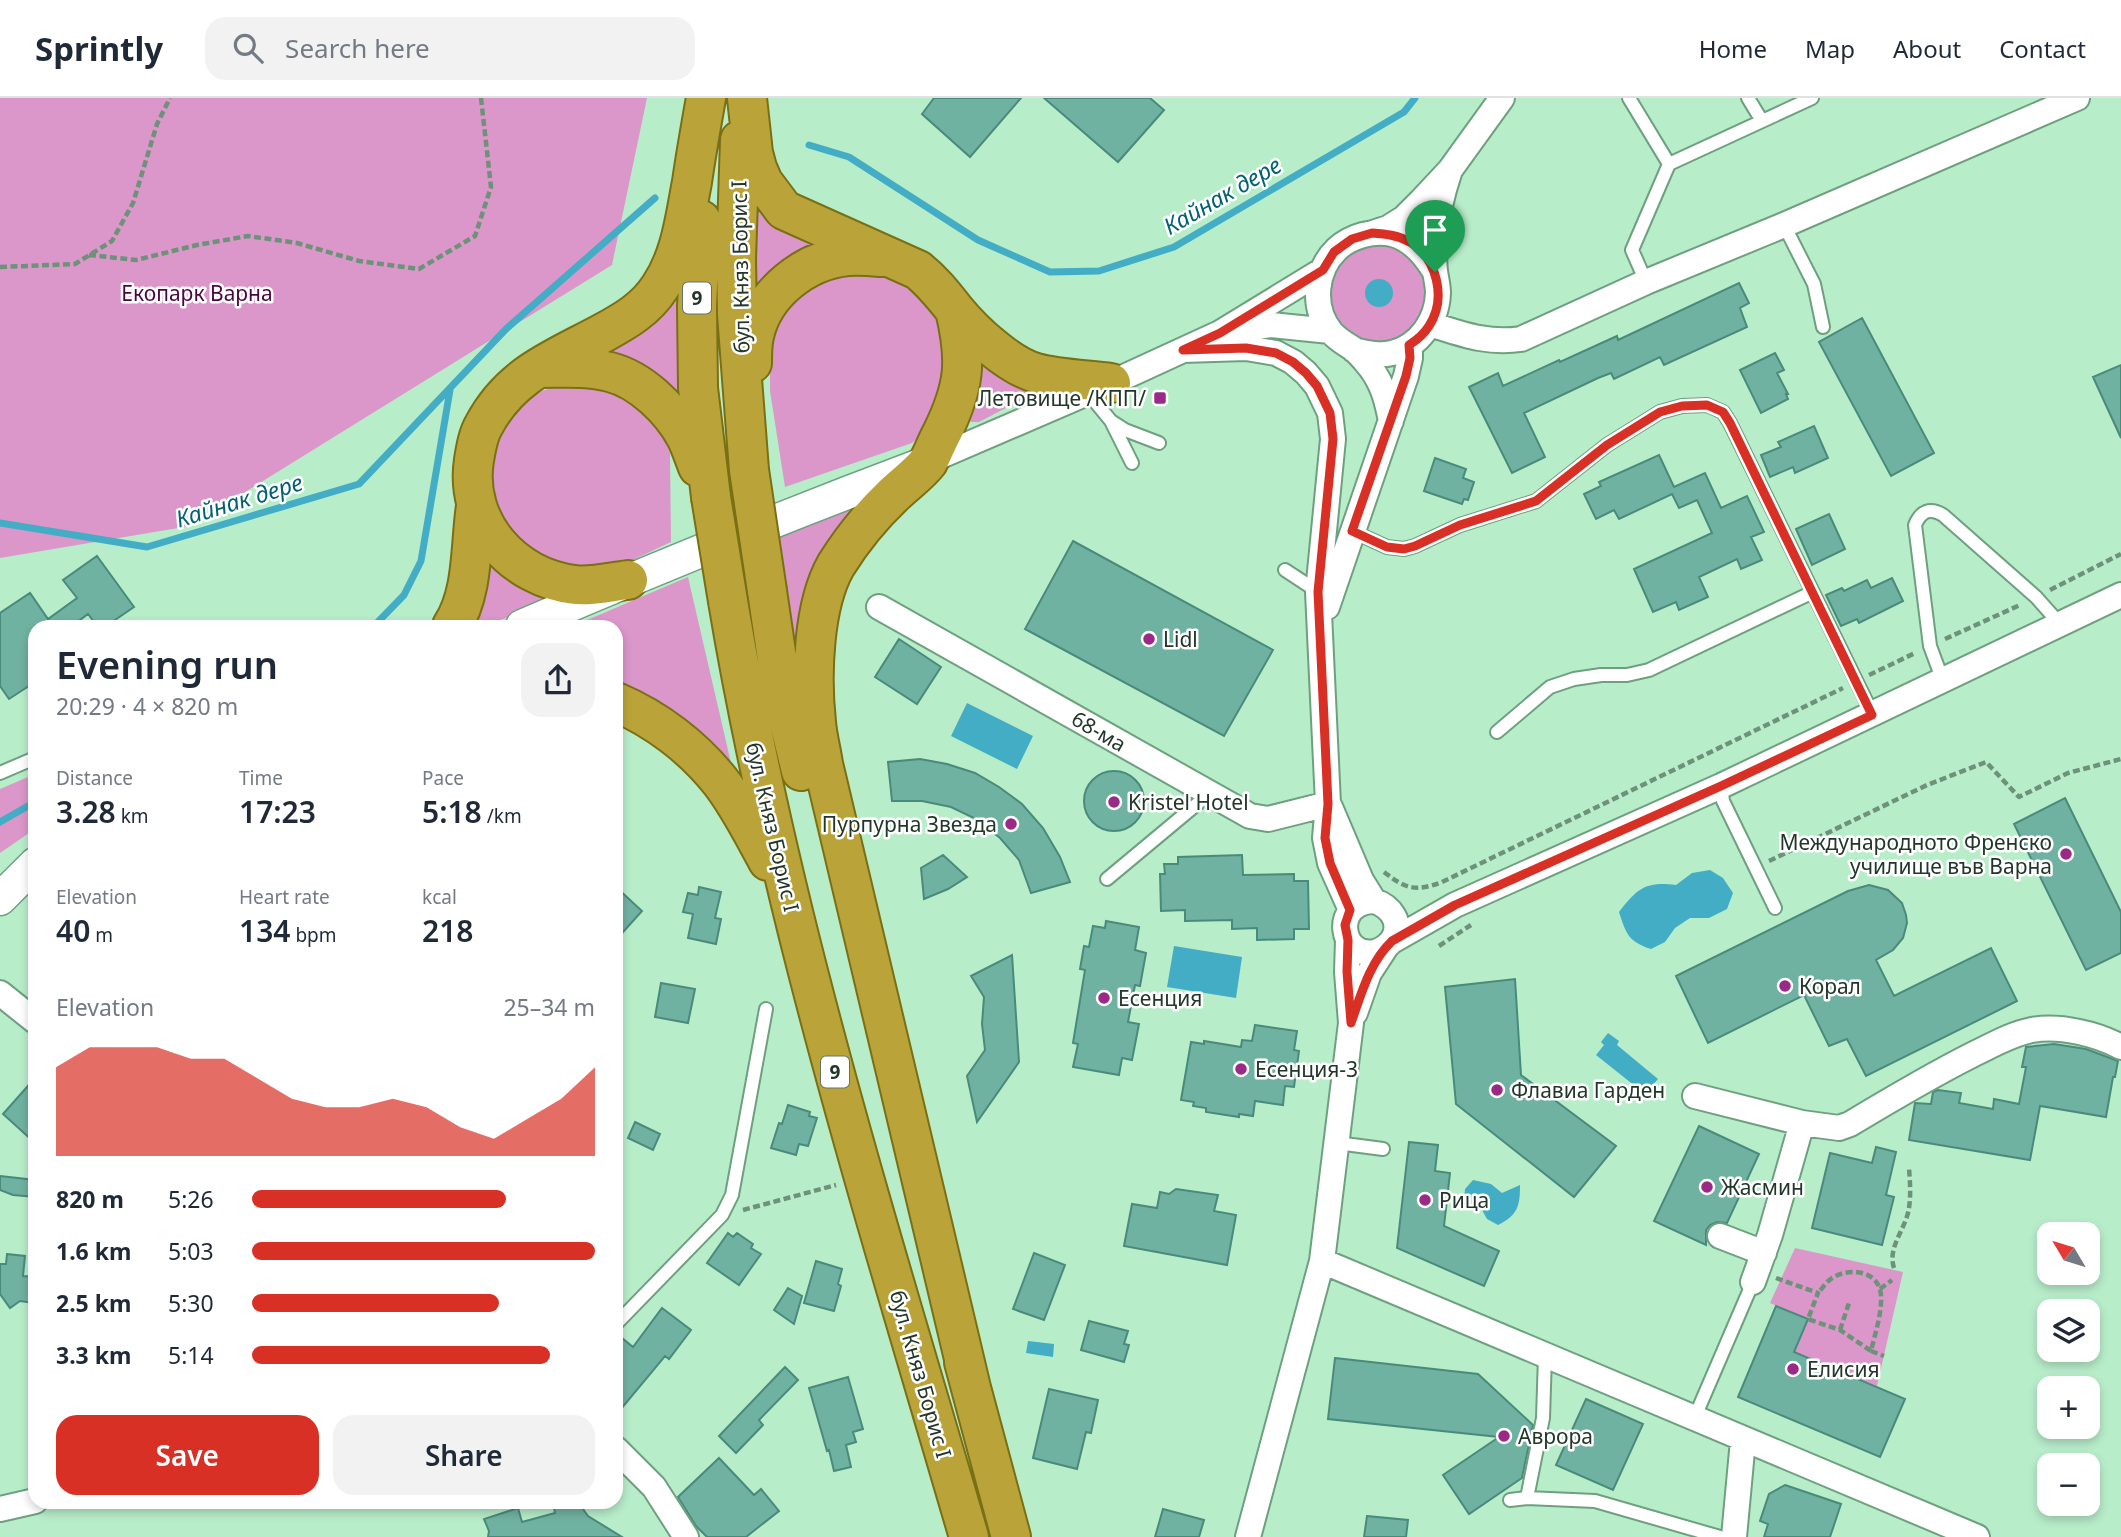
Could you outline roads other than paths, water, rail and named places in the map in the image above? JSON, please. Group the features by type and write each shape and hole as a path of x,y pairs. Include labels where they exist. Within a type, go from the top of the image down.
{"highway":[{"path":"628,580 577,585 551,580 529,570 508,555 483,524 476,506 473,468 482,428 504,394 537,368 623,322 647,304 662,284 673,263 683,231 707,98"},
{"name":"бул. Княз Борис I","path":"707,98 697,307 698,388 711,497 742,685 789,898 864,1177 969,1537"},
{"name":"бул. Княз Борис I","path":"742,98 736,259 737,314 749,470 782,693 816,838 910,1180 971,1388 1010,1537"},
{"path":"747,98 757,168 763,182 784,210 918,270 934,283 955,310 994,348 1014,363 1036,373 1100,388"},
{"path":"749,470 753,338 766,306 794,277 811,267 847,256 887,257"},
{"path":"955,310 964,360 956,405 927,462 874,514 835,566 818,617 815,642 816,722 971,1388"},
{"path":"537,368 598,370 626,378 640,387 666,410 686,437 711,497"},
{"path":"456,620 466,598 476,506"},
{"path":"623,706 668,732 704,763 721,782 789,898"}],"street":[{"path":"1391,421 1382,384 1370,366 1354,350 1341,342 1322,317 1318,286 1323,270 1334,252 1342,245 1352,239 1388,228 1404,218 1450,170 1502,98"},
{"path":"1430,324 1481,339 1501,342 1521,339 1646,282 1784,226 2077,98"},
{"path":"1354,350 1373,354 1392,353 1421,336 1430,324 1438,298 1434,247 1436,224 1450,170"},
{"path":"1372,233 1392,234 1410,242 1424,255 1435,272"},
{"path":"536,620 802,509 927,462 1100,388 1220,333 1323,270"},
{"path":"1220,333 1271,326 1331,331"},
{"path":"1323,595 1352,531 1391,421 1406,376 1410,358 1409,345"},
{"path":"1183,350 1260,349 1276,353 1293,362 1317,386 1330,413 1333,439 1321,642 1328,804 1325,838 1330,863 1350,910"},
{"path":"1348,940 1361,951 1378,951 1455,905 1721,786 2121,595"},
{"name":"68-ма","path":"879,607 1250,816 1268,819 1328,804"},
{"path":"1328,804 1361,880 1381,905 1394,916 1396,924 1389,944 1369,973 1351,1023"},
{"path":"0,899 28,871"},
{"path":"1248,1537 1322,1261 1351,1023 1345,925 1350,910 1365,901 1416,910 1455,905"},
{"path":"0,993 28,1015"},
{"path":"1695,1096 1802,1123 1839,1128 1930,1076 1999,1042 2033,1030 2062,1030 2105,1038 2121,1047"},
{"path":"1753,1282 1802,1123"},
{"path":"1720,1236 1764,1253"},
{"path":"1322,1261 1977,1537"},
{"path":"1734,1537 1743,1440"},
{"path":"623,1459 654,1487 686,1537"},
{"path":"0,1509 28,1503"}],"lane":[{"path":"1629,98 1669,164"},
{"path":"1748,98 1762,121"},
{"path":"1646,282 1632,250 1669,164 1812,98"},
{"path":"1784,226 1814,284 1823,327"},
{"path":"1100,388 1111,421 1132,463"},
{"path":"1352,531 1387,547 1404,549 1415,546 1460,525 1536,501 1607,445 1660,412 1682,406 1707,405 1723,412 1730,423 1872,715"},
{"path":"1111,421 1125,430 1159,443"},
{"path":"1943,681 1930,646 1915,525 1919,516 1928,511 1943,515 2036,597 2060,624"},
{"path":"1285,570 1323,595"},
{"path":"1497,732 1550,687 1574,679 1601,675 1627,676 1649,670 1814,592"},
{"path":"0,773 28,761"},
{"path":"1721,786 1723,801 1775,908"},
{"path":"1107,879 1209,794"},
{"path":"623,1317 722,1215 732,1195 766,1009"},
{"path":"1337,1143 1383,1149"},
{"path":"1694,1419 1753,1282"},
{"path":"1527,1498 1543,1418 1545,1356"},
{"path":"1510,1500 1527,1498 1595,1501 1720,1537"}],"water":[{"path":"1379,279 1389,283 1393,293 1389,303 1379,307 1369,303 1365,293 1369,283"},
{"path":"967,703 1033,736 1017,769 951,736"},
{"path":"1710,870 1723,878 1733,893 1727,909 1709,918 1690,918 1675,928 1665,942 1651,949 1629,936 1619,912 1637,892 1657,884 1676,885 1692,873"},
{"path":"1174,946 1242,957 1236,998 1167,987"},
{"path":"1608,1033 1619,1041 1617,1045 1658,1079 1645,1094 1596,1055 1604,1045 1601,1042"},
{"path":"1473,1180 1491,1184 1502,1193 1520,1185 1514,1213 1498,1225 1487,1219 1482,1210 1464,1203 1465,1189"},
{"path":"1028,1341 1054,1344 1053,1357 1026,1353"}],"waterway":[{"name":"Кайнак дере","path":"809,145 849,157 978,240 1050,272 1099,271 1174,247 1404,112 1415,98"},
{"name":"Кайнак дере","path":"0,523 147,547 359,484 506,329 655,198"},
{"name":"Кайнак дере","path":"380,620 404,595 421,561 450,390"},
{"name":"Кайнак дере","path":"0,822 28,806"}],"place":[{"name":"Летовище /КПП/","path":"1160,398"},
{"name":"Lidl","path":"1149,639"},
{"name":"Kristel Hotel","path":"1114,802"},
{"name":"Пурпурна Звезда","path":"1011,824"},
{"name":"Международното Френско училище във Варна","path":"2066,854"},
{"name":"Корал","path":"1785,986"},
{"name":"Есенция","path":"1104,998"},
{"name":"Есенция-3","path":"1241,1069"},
{"name":"Флавиа Гарден","path":"1497,1090"},
{"name":"Жасмин","path":"1707,1187"},
{"name":"Рица","path":"1425,1200"},
{"name":"Елисия","path":"1793,1369"},
{"name":"Аврора","path":"1504,1436"}],"park label":[{"name":"Екопарк Варна","path":"197,293"}]}
